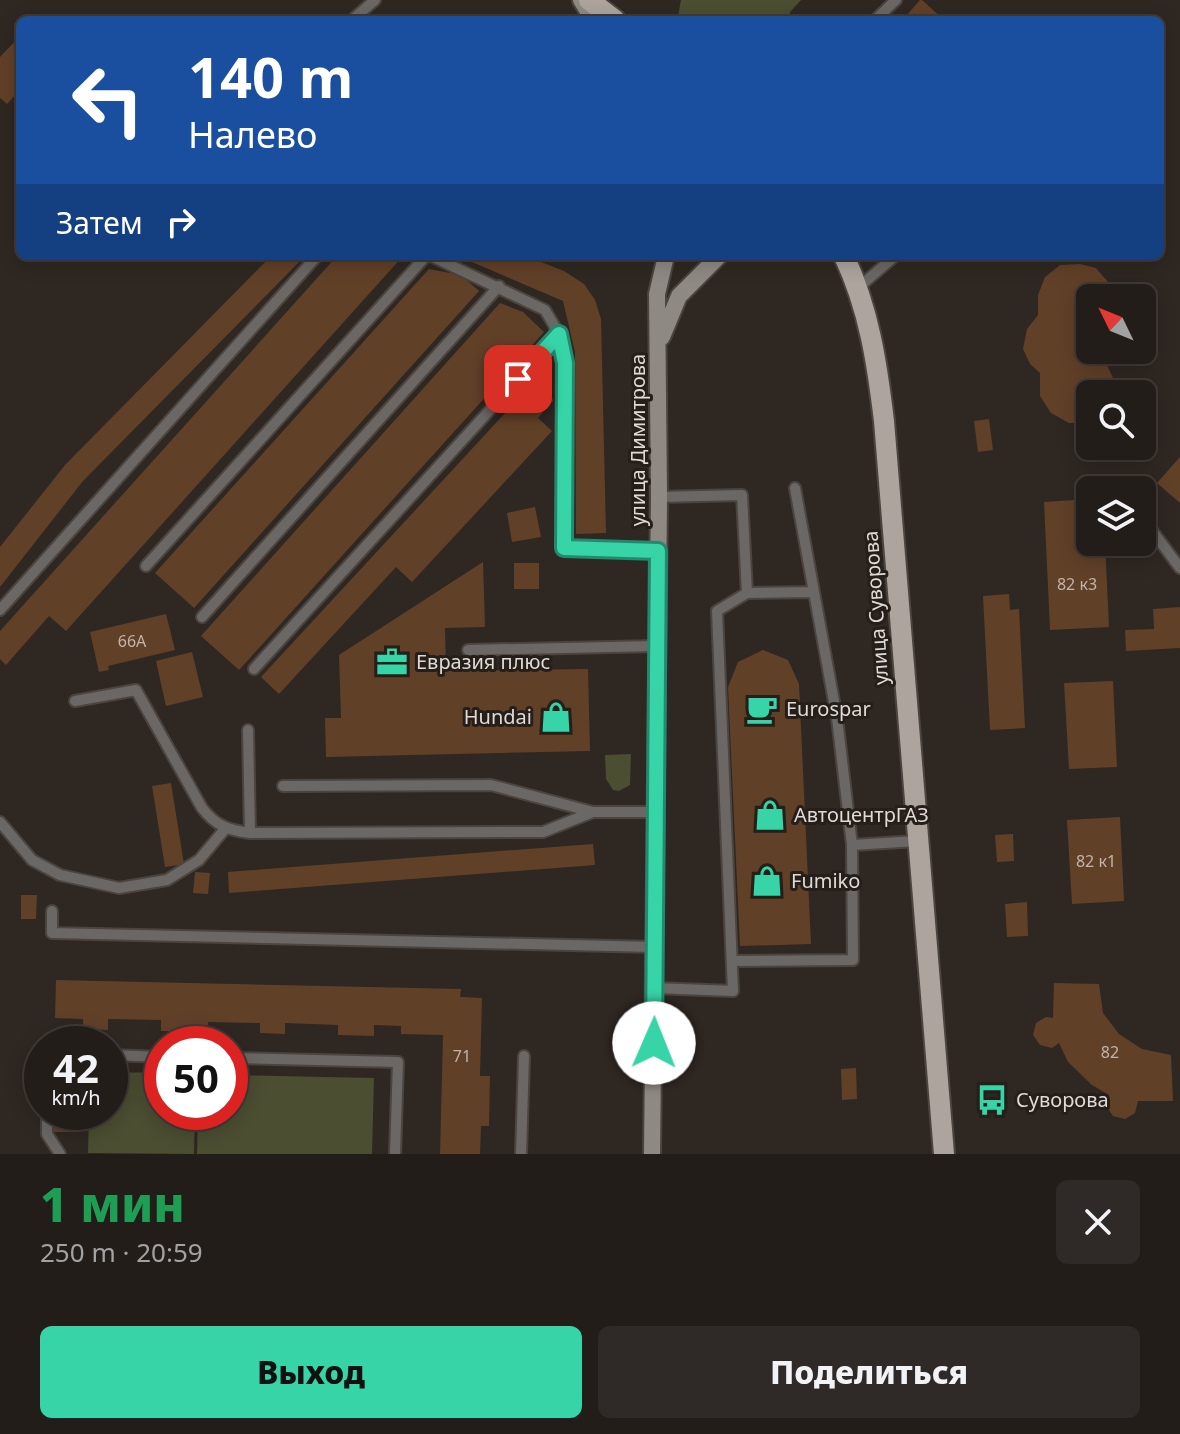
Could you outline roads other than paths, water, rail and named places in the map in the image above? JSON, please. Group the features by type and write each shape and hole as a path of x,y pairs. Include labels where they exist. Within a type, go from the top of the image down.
{"main road":[{"path":"589,0 610,16"},
{"path":"653,260 657,294"},
{"name":"улица Димитрова","path":"652,1154 659,497 657,294 665,260"},
{"path":"657,350 669,314 679,296 715,260"},
{"name":"улица Суворова","path":"846,260 859,287 869,321 884,421 944,1154"}],"lane":[{"path":"357,16 375,0"},
{"path":"879,16 896,0"},
{"path":"0,610 313,260"},
{"path":"146,566 425,260"},
{"path":"438,260 545,310 559,334 565,363 564,548 658,551"},
{"path":"859,287 890,260"},
{"path":"202,617 499,286"},
{"path":"254,669 559,334"},
{"path":"732,961 853,960 852,845 837,718 795,488"},
{"path":"659,497 742,495 747,593"},
{"path":"1156,536 1180,568"},
{"path":"654,988 733,991 717,611 747,593 813,592"},
{"path":"468,650 657,646"},
{"path":"75,701 136,690 202,808 212,821 225,829 250,833 543,832 593,812"},
{"path":"248,730 250,833"},
{"path":"283,786 491,785 593,812 656,812"},
{"path":"0,822 32,860 60,875 119,888 167,880 199,860 225,829"},
{"path":"852,845 917,841"},
{"path":"52,911 52,933 654,947"},
{"path":"521,1154 524,1056"},
{"path":"248,1058 398,1062 395,1154"},
{"path":"47,1130 60,1154"}],"place":[{"name":"Евразия плюс","path":"392,662"},
{"name":"Eurospar","path":"762,709"},
{"name":"Hundai","path":"556,717"},
{"name":"АвтоцентрГАЗ","path":"770,815"},
{"name":"Fumiko","path":"767,881"},
{"name":"Суворова","path":"992,1100"}]}
